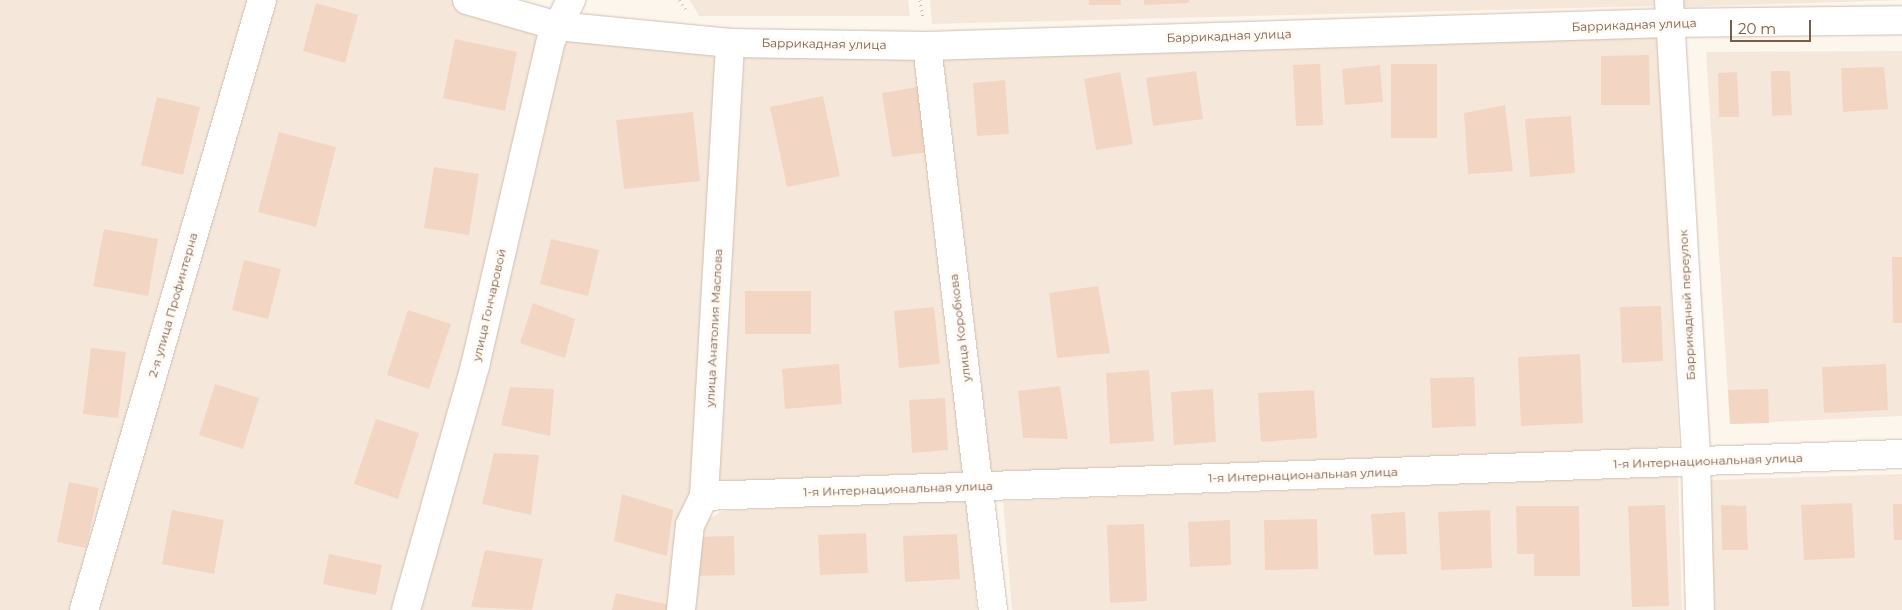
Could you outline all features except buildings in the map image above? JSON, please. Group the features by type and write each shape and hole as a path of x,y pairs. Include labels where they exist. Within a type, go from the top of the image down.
{"street":[{"name":"2-я улица Профинтерна","path":"84,610 262,0"},
{"name":"Баррикадная улица","path":"468,0 557,26 730,43 927,46 1669,12 1902,20"},
{"name":"улица Гончаровой","path":"406,610 475,366 557,26 571,0"},
{"name":"Баррикадный переулок","path":"1669,12 1696,461 1700,610"},
{"name":"улица Анатолия Маслова","path":"681,610 690,525 704,496 730,43"},
{"name":"улица Коробкова","path":"927,46 980,487 992,610"},
{"name":"1-я Интернациональная улица","path":"704,496 1902,454"}],"shaded area":[{"path":"0,0 472,0 551,40 1657,24 1679,446 979,487 692,490 673,610 0,610"},
{"path":"690,0 908,0 910,16 699,16"},
{"path":"930,0 1654,0 1655,6 932,24"},
{"path":"1679,0 1902,0 1679,7"},
{"path":"1902,51 1902,416 1730,424 1706,52"},
{"path":"1902,474 1902,610 1710,610 1709,480"},
{"path":"1678,476 1682,610 1012,610 1003,501"},
{"path":"968,499 977,610 690,610 690,530 722,511"}]}
